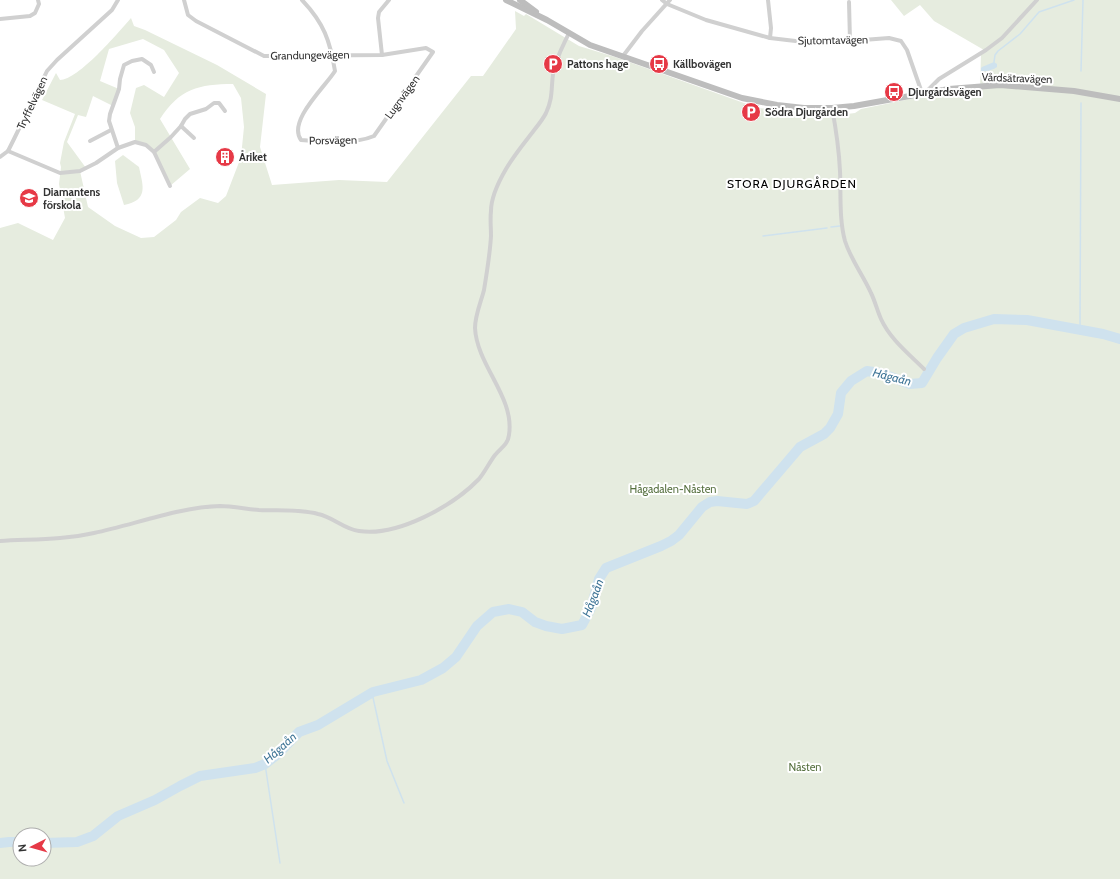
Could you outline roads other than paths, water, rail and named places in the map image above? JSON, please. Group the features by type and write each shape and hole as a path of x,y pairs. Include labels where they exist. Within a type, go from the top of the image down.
{"street":[{"path":"0,18 30,16 35,13 39,4 38,0"},
{"name":"Tryffelvägen","path":"0,157 8,150 19,130 47,71 56,60 112,10 118,0"},
{"name":"Grandungevägen","path":"184,0 188,15 196,21 264,56 332,54 382,55 426,48 433,52"},
{"path":"302,0 320,21 326,33 332,54"},
{"path":"382,55 378,18 379,12 389,0"},
{"name":"Vårdsätravägen","path":"506,0 546,20 590,45 742,98 777,105 804,108 832,108 854,106 949,88 1000,85 1074,92 1120,99"},
{"name":"Vårdsätravägen","path":"520,0 546,20"},
{"path":"623,56 642,31 668,2 662,0"},
{"path":"768,0 771,28 770,38"},
{"path":"924,92 939,79 986,50 1002,38 1037,0"},
{"name":"Sjutomtavägen","path":"668,2 706,20 770,38 804,42 889,38 901,41 907,50 924,92"},
{"path":"849,2 850,41"},
{"path":"0,541 73,537 190,509 220,506 256,510 303,511 330,517 349,528 358,531 391,529 416,521 438,510 466,491 481,477 494,456 508,441 510,423 507,409 481,354 476,340 475,327 475,321 484,290 489,256 493,197 510,162 547,112 553,92 553,73 556,61 569,33"},
{"name":"Lugnvägen","path":"368,139 374,136 433,52"},
{"name":"Porsvägen","path":"332,54 335,72 306,109 299,126 298,137 300,140 311,141 368,139"},
{"path":"118,148 109,121 119,89 124,65 132,61 142,59 151,65 154,72"},
{"path":"154,152 171,137 190,114 206,109 214,103 219,102 225,111"},
{"path":"832,108 837,136 840,171 841,216 845,241 852,258 872,293 881,319 888,331 924,369"},
{"path":"181,126 194,138"},
{"path":"90,141 111,130"},
{"path":"8,150 60,172 80,171 96,164 118,148 135,142 146,145 154,152 170,186"}],"water":[{"path":"994,62 997,64 997,67 994,69 981,71 982,67"}],"waterway":[{"path":"994,62 995,55 998,51 1020,34 1039,12 1074,0"},
{"path":"1081,71 1083,0"},
{"path":"1080,329 1081,103"},
{"path":"831,227 840,226"},
{"path":"763,236 827,228"},
{"name":"Hågaån","path":"52,843 77,842 93,836 118,816 155,800 200,776 255,768 265,764 278,754 299,732 318,725 373,692 421,680 443,668 456,657 477,626 493,612 509,609 522,612 535,622 562,629 582,625 591,608 599,579 606,568 671,541 679,535 702,507 710,502 717,501 747,504 754,501 800,447 824,434 830,428 838,414 841,393 851,381 867,371 880,373 910,384 922,383 954,334 964,328 994,319 1027,320 1103,334 1120,339"},
{"path":"372,693 387,761 404,803"},
{"path":"265,764 280,863"},
{"name":"Hågaån","path":"0,843 12,842"}],"place":[{"name":"Pattons hage","path":"553,64"},
{"name":"Källbovägen","path":"659,64"},
{"name":"Djurgårdsvägen","path":"894,92"},
{"name":"Södra Djurgården","path":"751,112"},
{"name":"Åriket","path":"225,157"},
{"name":"Diamantens förskola","path":"29,198"}],"district":[{"name":"STORA DJURGÅRDEN","path":"792,184"}],"park label":[{"name":"Hågadalen-Nåsten","path":"673,489"},
{"name":"Nåsten","path":"805,767"}]}
